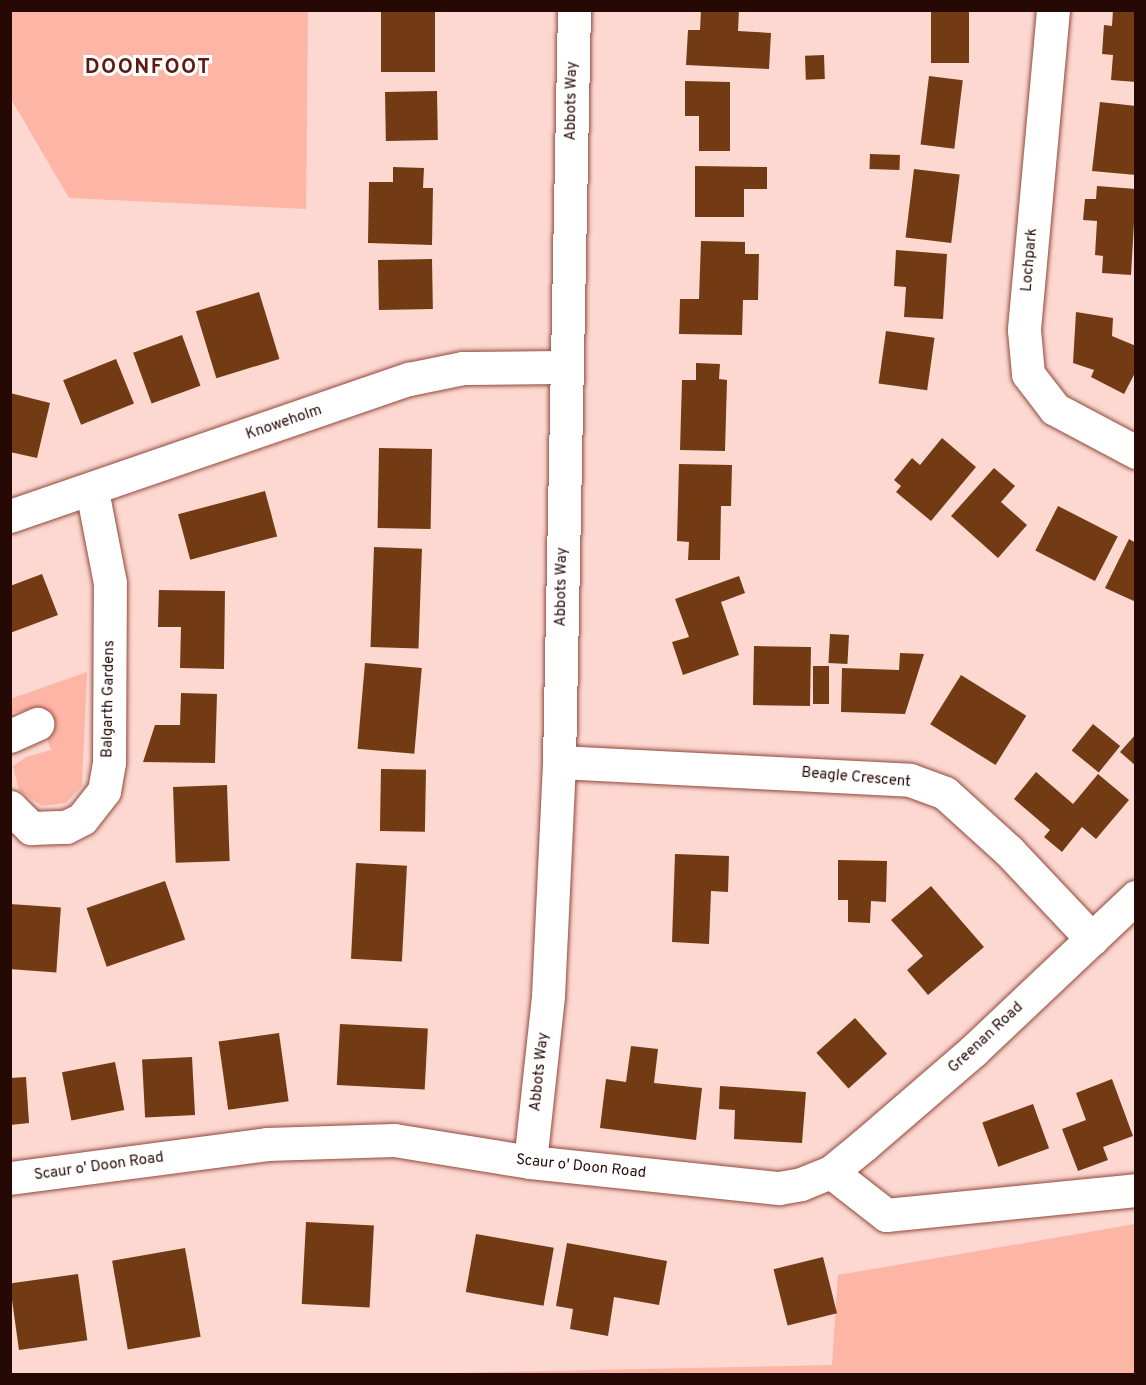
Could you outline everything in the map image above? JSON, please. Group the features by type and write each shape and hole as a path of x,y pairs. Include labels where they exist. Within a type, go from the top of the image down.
{"street":[{"name":"Abbots Way","path":"530,1162 548,996 559,762 565,367 574,10"},
{"name":"Lochpark","path":"1053,10 1024,330 1028,374 1055,409 1136,452"},
{"name":"Knoweholm","path":"10,516 92,490 409,379 463,368 565,367"},
{"name":"Balgarth Gardens","path":"10,807 31,828 66,827 82,819 104,791 109,762 110,583 92,490"},
{"name":"Beagle Crescent","path":"559,762 910,780 945,793 1009,851 1092,939"},
{"name":"Greenan Road","path":"831,1172 938,1082 1136,897"},
{"name":"Scaur o' Doon Road","path":"10,1178 267,1144 394,1140 530,1162 779,1188 831,1172"},
{"path":"831,1172 886,1215 1136,1190"}],"shaded area":[{"path":"10,11 308,11 306,209 69,198 11,99"},
{"path":"87,672 82,786 66,803 42,806 19,790 13,766 26,757 51,750 36,708 11,713 10,699"},
{"path":"1135,1224 1135,1374 406,1374 832,1365 838,1275"}],"building":[{"path":"381,10 435,10 435,72 381,72"},
{"path":"701,10 739,10 738,31 771,33 769,69 686,65 688,30 700,30"},
{"path":"931,10 969,10 969,63 931,63"},
{"path":"1113,10 1136,10 1136,82 1111,80 1113,55 1102,54 1104,25 1112,26"},
{"path":"824,55 825,79 806,80 805,56"},
{"path":"929,76 963,80 954,149 921,144"},
{"path":"685,81 730,82 730,151 699,151 699,116 685,116"},
{"path":"437,91 438,140 386,141 385,92"},
{"path":"1100,102 1136,106 1136,175 1092,171"},
{"path":"870,154 900,155 899,170 869,169"},
{"path":"695,166 767,167 767,189 744,189 744,217 695,217"},
{"path":"393,167 424,168 423,188 433,188 432,245 368,243 369,182 393,182"},
{"path":"914,169 960,175 951,243 906,237"},
{"path":"1097,186 1136,189 1131,275 1102,273 1103,256 1095,255 1097,221 1083,220 1085,199 1096,199"},
{"path":"701,241 745,242 745,254 759,254 758,300 743,300 742,335 679,334 680,299 699,299"},
{"path":"896,250 947,254 943,319 904,317 906,287 894,286"},
{"path":"432,259 433,309 379,310 378,260"},
{"path":"259,292 279,359 216,378 196,311"},
{"path":"1076,312 1113,318 1112,336 1136,346 1136,371 1124,394 1091,377 1094,370 1073,363"},
{"path":"886,331 935,338 927,390 879,383"},
{"path":"182,335 200,386 152,404 133,353"},
{"path":"116,359 134,404 81,425 63,380"},
{"path":"696,363 720,364 719,379 727,380 725,451 680,450 682,380 696,380"},
{"path":"10,393 50,403 37,458 10,452"},
{"path":"942,438 976,467 931,521 896,492 901,486 894,480 912,458 920,465"},
{"path":"379,448 432,449 431,529 378,528"},
{"path":"679,464 732,465 731,506 721,506 720,560 688,560 689,542 677,541"},
{"path":"994,468 1015,486 1001,502 1027,525 998,558 951,516"},
{"path":"265,491 277,536 190,560 178,514"},
{"path":"1058,506 1118,536 1095,581 1035,551"},
{"path":"1129,539 1136,543 1136,602 1105,588"},
{"path":"374,547 422,549 418,649 371,647"},
{"path":"42,574 58,615 10,633 10,586"},
{"path":"739,576 745,593 721,602 739,655 683,675 672,642 689,637 675,599"},
{"path":"159,590 225,591 224,669 180,668 181,627 158,627"},
{"path":"830,634 849,635 847,664 828,663"},
{"path":"754,646 811,647 810,706 753,705"},
{"path":"900,653 924,654 905,714 841,712 842,668 899,670"},
{"path":"365,663 422,668 414,754 358,749"},
{"path":"813,666 829,666 829,704 813,704"},
{"path":"961,675 1026,716 996,765 930,724"},
{"path":"181,693 217,694 215,763 143,762 155,725 180,725"},
{"path":"1093,724 1120,746 1099,772 1072,750"},
{"path":"1136,734 1136,766 1120,752"},
{"path":"381,769 426,770 425,832 380,831"},
{"path":"1036,772 1073,804 1098,774 1129,800 1096,839 1082,827 1062,852 1044,837 1050,830 1014,799"},
{"path":"227,785 230,861 176,863 173,787"},
{"path":"675,854 729,856 728,892 711,891 709,944 672,942"},
{"path":"838,860 887,861 886,902 871,901 870,923 848,922 848,900 838,900"},
{"path":"356,863 407,866 402,962 351,959"},
{"path":"165,881 185,940 107,967 87,908"},
{"path":"931,886 984,947 928,995 907,970 923,956 891,920"},
{"path":"10,904 61,908 56,972 10,969"},
{"path":"855,1018 887,1054 848,1088 816,1053"},
{"path":"340,1024 428,1029 425,1090 337,1085"},
{"path":"279,1033 289,1101 228,1110 219,1041"},
{"path":"631,1046 658,1049 654,1083 702,1088 696,1140 600,1128 606,1079 626,1082"},
{"path":"192,1057 195,1115 145,1118 142,1060"},
{"path":"115,1062 124,1110 71,1120 62,1072"},
{"path":"26,1077 29,1123 10,1125 10,1078"},
{"path":"1112,1079 1133,1136 1103,1147 1108,1160 1078,1171 1062,1129 1086,1120 1076,1093"},
{"path":"720,1086 806,1092 802,1143 734,1139 735,1110 719,1109"},
{"path":"1033,1104 1049,1148 998,1167 982,1122"},
{"path":"306,1222 374,1226 370,1307 302,1304"},
{"path":"476,1234 554,1248 544,1306 466,1292"},
{"path":"567,1243 667,1261 659,1305 614,1297 608,1336 570,1329 573,1309 556,1306"},
{"path":"185,1248 201,1337 128,1349 112,1261"},
{"path":"823,1257 837,1313 788,1326 774,1269"},
{"path":"78,1274 87,1340 19,1350 10,1284"}],"district":[{"name":"DOONFOOT","path":"148,68"}]}
